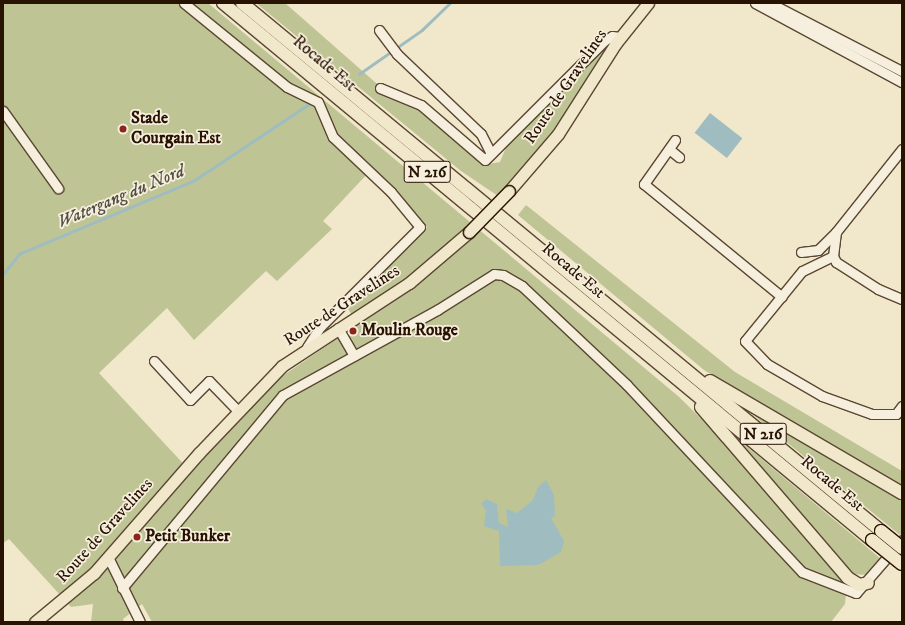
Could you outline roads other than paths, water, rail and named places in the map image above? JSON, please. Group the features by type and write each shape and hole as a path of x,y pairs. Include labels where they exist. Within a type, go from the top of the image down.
{"highway":[{"name":"Rocade Est","path":"223,3 902,564"},
{"name":"Rocade Est","path":"242,3 902,548"},
{"path":"645,336 748,405 902,493"},
{"path":"689,389 848,578 859,585 868,583"}],"main road":[{"name":"Route de Gravelines","path":"35,622 73,594 108,557 238,411 282,366 307,347 416,279 469,232 509,191 558,134 620,37 648,3"}],"street":[{"path":"184,3 288,87 318,102 333,137 391,192 420,227 320,327 307,347"},
{"path":"755,3 902,82"},
{"path":"770,3 902,71"},
{"path":"379,30 397,54 481,134 491,154"},
{"path":"380,88 421,105 485,160 604,41 612,36 620,37"},
{"path":"3,111 58,188"},
{"path":"675,140 644,184 782,296"},
{"path":"669,149 679,157"},
{"path":"801,252 818,250 836,232 902,149"},
{"path":"836,232 833,256 836,262 878,289 902,299"},
{"path":"833,256 802,271 745,341 767,364 822,396 872,414 896,414 902,406"},
{"path":"122,588 272,404 294,386 354,356 437,310 485,277 508,276 528,291 634,391 798,568 851,593 868,583 902,540"},
{"path":"338,328 354,356"},
{"path":"154,361 190,400 209,381 238,411"},
{"path":"108,557 140,622"}],"water":[{"path":"710,113 742,138 727,158 695,133"},
{"path":"546,480 554,495 555,516 551,518 564,541 561,552 538,565 500,566 499,531 484,526 486,510 481,504 486,499 497,504 499,523 508,527 506,509 517,513 533,500 538,487"}],"waterway":[{"name":"Watergang du Nord","path":"359,74 422,30 450,3"},
{"name":"Watergang du Nord","path":"3,274 19,254 193,181 311,103"}],"place":[{"name":"Stade Courgain Est","path":"123,129"},
{"name":"Moulin Rouge","path":"353,331"},
{"name":"Petit Bunker","path":"137,537"}]}
